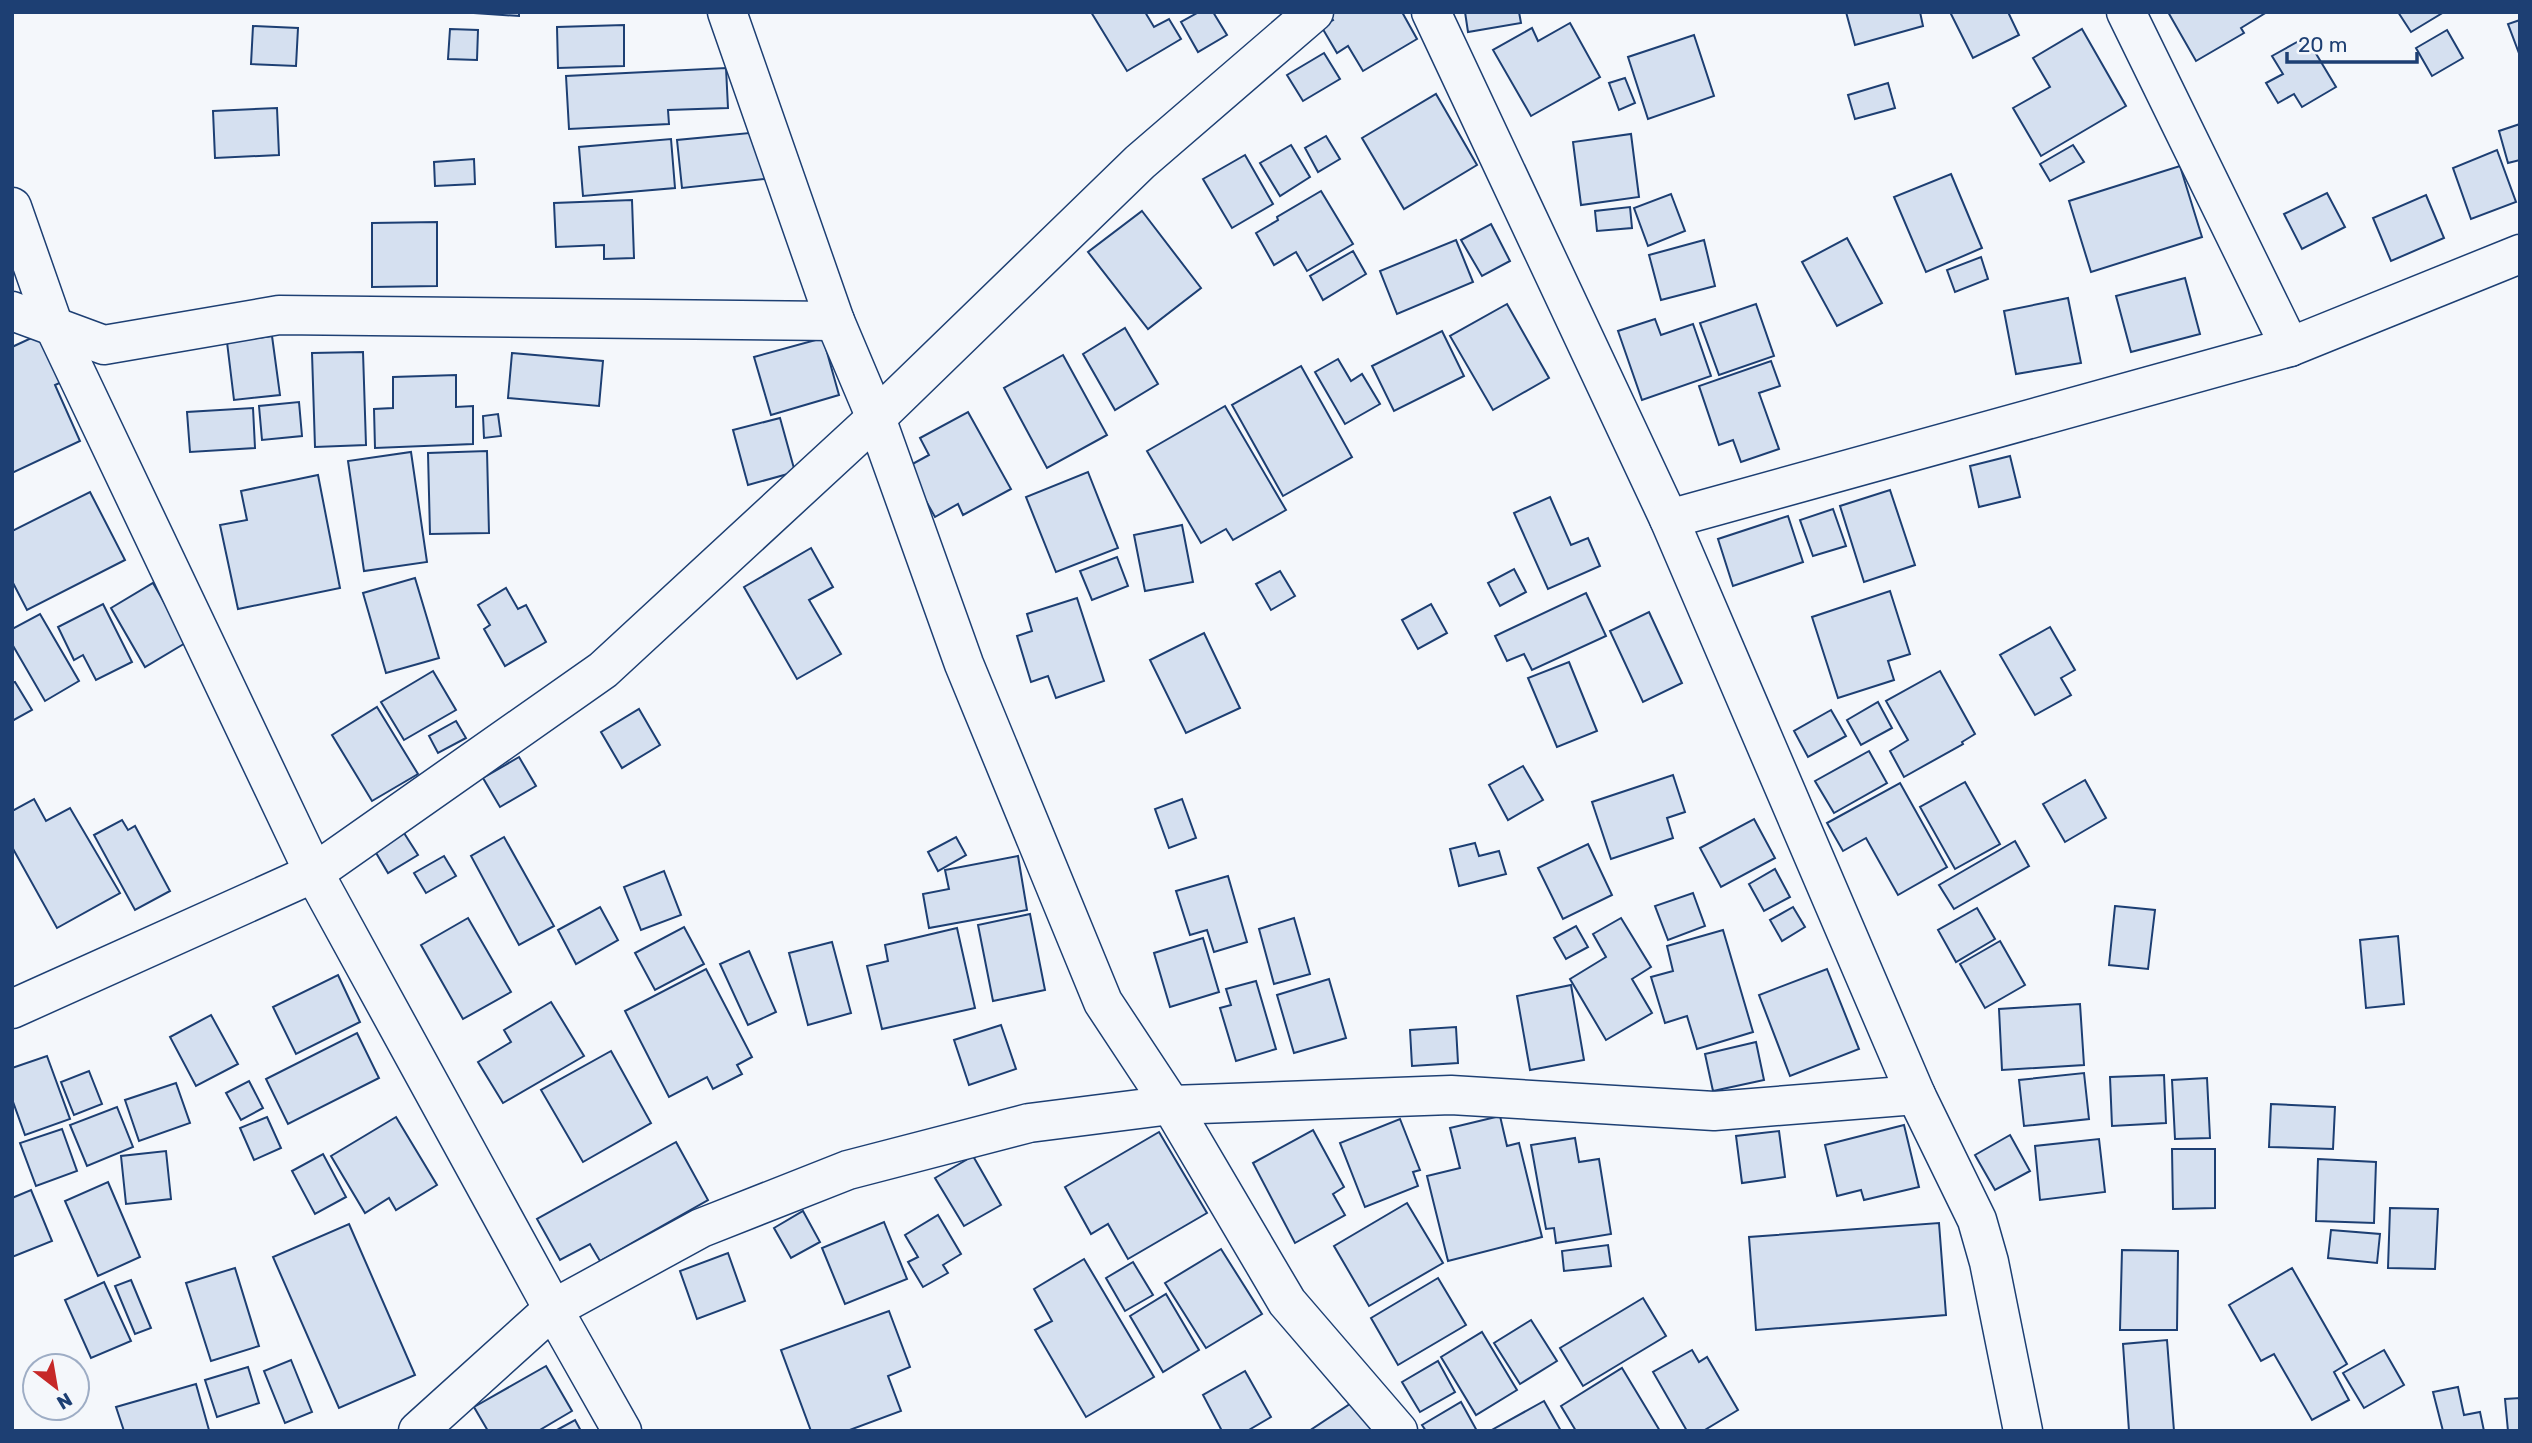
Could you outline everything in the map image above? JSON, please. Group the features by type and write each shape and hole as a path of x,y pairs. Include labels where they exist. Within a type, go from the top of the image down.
{"street":[{"path":"727,12 835,321 876,418 964,664 1102,1002 1171,1105 1287,1302 1398,1431"},
{"path":"12,1009 314,873 603,670 876,418 1140,162 1314,12"},
{"path":"1431,12 1669,519 1916,1094 1977,1220 1989,1262 2023,1431"},
{"path":"2126,12 2290,347"},
{"path":"12,207 52,324 314,873 622,1431"},
{"path":"1669,519 2290,347 2520,254"},
{"path":"12,311 104,345 279,315 835,321"},
{"path":"418,1431 553,1309 701,1228 848,1170 1030,1123 1171,1105 1451,1095 1714,1111 1916,1094"}],"building":[{"path":"459,12 519,12 519,16"},
{"path":"1091,12 1145,12 1154,27 1169,19 1181,39 1127,71"},
{"path":"1199,12 1213,12 1227,35 1198,52 1181,22"},
{"path":"1328,12 1402,12 1417,39 1363,71 1348,46 1337,53 1321,26 1333,20"},
{"path":"1465,12 1519,12 1521,23 1468,32"},
{"path":"1846,12 1920,12 1923,26 1855,45"},
{"path":"1950,12 2008,12 2019,35 1973,58"},
{"path":"2168,12 2267,12 2241,28 2244,33 2196,61"},
{"path":"2398,12 2444,12 2411,32"},
{"path":"2520,20 2520,56 2508,24"},
{"path":"1570,23 1600,77 1531,116 1493,50 1532,28 1538,41"},
{"path":"624,25 624,66 558,68 557,27"},
{"path":"253,26 298,28 296,66 251,64"},
{"path":"450,29 478,30 477,60 448,59"},
{"path":"2082,29 2126,106 2041,156 2013,108 2050,87 2033,58"},
{"path":"2447,30 2463,58 2432,76 2416,48"},
{"path":"1694,35 1714,96 1648,119 1628,57"},
{"path":"2306,37 2336,87 2302,107 2294,94 2278,103 2266,83 2283,74 2272,56"},
{"path":"1324,53 1340,79 1303,101 1287,75"},
{"path":"726,68 728,108 668,110 669,124 569,129 566,76"},
{"path":"1625,78 1635,103 1619,110 1609,83"},
{"path":"1888,83 1895,108 1855,119 1848,95"},
{"path":"1436,94 1477,165 1404,209 1362,138"},
{"path":"277,108 279,155 215,158 213,111"},
{"path":"2520,124 2520,160 2508,163 2499,131"},
{"path":"760,132 765,179 682,188 677,140"},
{"path":"1631,134 1639,197 1581,205 1573,142"},
{"path":"1326,136 1340,159 1318,172 1305,148"},
{"path":"671,139 675,188 583,196 579,147"},
{"path":"1291,145 1310,177 1280,196 1260,163"},
{"path":"2073,145 2084,162 2050,181 2040,164"},
{"path":"2497,150 2516,202 2471,219 2453,168"},
{"path":"1245,155 1273,204 1232,228 1203,179"},
{"path":"474,159 475,184 435,186 434,162"},
{"path":"2180,166 2202,237 2091,272 2069,201"},
{"path":"1951,174 1982,248 1926,272 1894,197"},
{"path":"1321,191 1353,244 1307,271 1296,252 1274,265 1256,233"},
{"path":"2327,193 2345,227 2302,249 2284,214"},
{"path":"1671,194 1685,231 1648,246 1634,208"},
{"path":"2426,195 2444,238 2391,261 2373,218"},
{"path":"632,200 634,258 604,259 604,245 556,247 554,203"},
{"path":"1630,207 1632,228 1597,231 1595,211"},
{"path":"1142,211 1201,288 1148,329 1088,252"},
{"path":"437,222 437,286 372,287 372,223"},
{"path":"1491,224 1510,261 1482,276 1461,240"},
{"path":"1847,238 1882,303 1837,326 1802,262"},
{"path":"1456,240 1473,282 1397,314 1380,271"},
{"path":"1704,240 1715,286 1661,300 1649,255"},
{"path":"1353,251 1366,274 1323,300 1310,276"},
{"path":"1981,257 1988,279 1955,292 1947,270"},
{"path":"2185,278 2200,334 2131,352 2116,296"},
{"path":"2068,298 2081,363 2016,374 2004,311"},
{"path":"1507,304 1549,378 1493,410 1450,336"},
{"path":"1756,304 1774,356 1719,375 1700,323"},
{"path":"1655,319 1661,335 1693,324 1711,376 1642,400 1618,331"},
{"path":"1125,328 1158,384 1115,410 1083,354"},
{"path":"1442,331 1464,376 1394,411 1372,366"},
{"path":"42,333 64,381 55,385 80,441 12,473 12,347"},
{"path":"272,336 280,395 234,400 227,342"},
{"path":"823,338 839,395 771,415 754,357"},
{"path":"363,352 366,445 315,447 312,353"},
{"path":"512,353 603,361 599,406 508,398"},
{"path":"1063,355 1107,435 1047,468 1004,388"},
{"path":"1338,359 1351,381 1362,374 1380,404 1345,424 1315,372"},
{"path":"1771,361 1780,386 1759,393 1779,449 1741,462 1733,440 1719,445 1699,386"},
{"path":"1301,366 1352,457 1283,496 1232,405"},
{"path":"456,375 456,407 473,406 473,444 375,448 374,409 393,408 393,377"},
{"path":"299,402 302,436 262,440 259,406"},
{"path":"1225,406 1286,510 1233,540 1226,529 1201,543 1147,451"},
{"path":"253,408 255,448 190,452 187,412"},
{"path":"968,412 1011,489 963,515 958,504 935,517 907,467 929,455 920,438"},
{"path":"498,414 501,436 484,438 483,416"},
{"path":"780,418 795,472 748,485 733,430"},
{"path":"487,451 489,533 430,534 428,453"},
{"path":"411,452 427,562 364,571 348,461"},
{"path":"2010,456 2020,497 1979,507 1970,466"},
{"path":"1088,472 1118,548 1056,572 1026,497"},
{"path":"318,475 340,588 238,609 220,525 247,520 241,491"},
{"path":"1890,490 1915,565 1864,582 1840,506"},
{"path":"90,492 125,560 27,610 12,581 12,531"},
{"path":"1550,497 1571,545 1588,538 1600,566 1548,589 1514,513"},
{"path":"1833,509 1846,546 1813,556 1800,520"},
{"path":"1788,516 1803,562 1733,586 1718,539"},
{"path":"1182,525 1193,582 1145,591 1134,535"},
{"path":"811,548 833,587 809,600 841,654 797,679 744,587"},
{"path":"1117,557 1128,586 1092,600 1080,571"},
{"path":"1514,569 1526,592 1500,606 1488,583"},
{"path":"1280,571 1295,596 1271,610 1256,584"},
{"path":"415,578 439,658 386,673 363,593"},
{"path":"153,583 187,642 145,667 111,608"},
{"path":"506,588 518,609 526,605 546,642 505,666 484,629 490,625 478,605"},
{"path":"1890,591 1910,654 1888,661 1894,680 1838,698 1812,617"},
{"path":"1586,593 1606,636 1532,670 1524,654 1507,661 1495,636"},
{"path":"1077,598 1104,681 1056,698 1048,676 1031,682 1017,636 1032,631 1027,614"},
{"path":"103,604 132,662 96,680 83,655 74,660 58,627"},
{"path":"1431,604 1447,633 1418,649 1402,620"},
{"path":"1649,612 1682,683 1643,702 1610,631"},
{"path":"40,614 79,681 45,701 12,644 12,629"},
{"path":"2050,627 2075,670 2061,678 2071,695 2035,715 2000,655"},
{"path":"1204,633 1240,708 1186,733 1150,660"},
{"path":"1569,662 1597,731 1557,747 1528,678"},
{"path":"433,671 456,710 404,740 381,702"},
{"path":"1940,671 1975,734 1962,742 1963,744 1904,777 1890,751 1908,740 1886,701"},
{"path":"15,682 32,710 12,721 12,683"},
{"path":"1878,702 1892,728 1861,745 1847,720"},
{"path":"377,707 418,774 372,801 332,735"},
{"path":"639,709 660,745 622,768 601,732"},
{"path":"1831,710 1846,736 1808,757 1794,731"},
{"path":"456,721 466,738 438,753 429,736"},
{"path":"1869,751 1887,783 1834,813 1815,781"},
{"path":"519,757 536,786 500,807 483,778"},
{"path":"1523,766 1543,800 1508,820 1489,785"},
{"path":"1673,775 1685,812 1667,818 1673,838 1611,859 1592,802"},
{"path":"2085,780 2106,818 2065,842 2043,804"},
{"path":"1965,782 2000,844 1955,869 1920,807"},
{"path":"1900,783 1947,867 1898,895 1866,838 1843,851 1827,823"},
{"path":"34,799 46,821 70,808 120,893 57,928 12,847 12,811"},
{"path":"1182,799 1196,838 1169,848 1155,809"},
{"path":"1754,819 1775,858 1721,887 1700,848"},
{"path":"122,820 128,830 135,826 170,891 135,910 94,835"},
{"path":"404,833 418,855 388,873 375,851"},
{"path":"504,837 554,926 519,945 471,856"},
{"path":"956,837 966,855 938,871 928,852"},
{"path":"2015,841 2029,866 1954,909 1939,885"},
{"path":"1475,843 1479,856 1499,851 1506,874 1459,886 1450,849"},
{"path":"1588,844 1612,895 1563,919 1538,868"},
{"path":"444,856 456,876 426,893 414,873"},
{"path":"1018,856 1027,910 929,928 923,894 949,889 945,870"},
{"path":"1775,869 1790,897 1764,911 1749,884"},
{"path":"664,871 681,915 641,930 624,887"},
{"path":"1228,876 1247,942 1214,952 1207,930 1190,935 1176,891"},
{"path":"1693,893 1705,926 1668,940 1655,906"},
{"path":"2115,906 2155,910 2148,969 2109,965"},
{"path":"600,907 618,940 576,964 558,930"},
{"path":"1793,907 1805,927 1782,941 1770,920"},
{"path":"1977,908 1995,939 1956,962 1938,930"},
{"path":"1030,914 1045,990 993,1001 978,925"},
{"path":"468,918 511,992 463,1019 421,945"},
{"path":"1294,918 1310,974 1274,984 1259,929"},
{"path":"1621,918 1651,967 1632,979 1652,1013 1606,1040 1570,979 1606,957 1593,934"},
{"path":"1576,926 1588,947 1566,959 1554,938"},
{"path":"684,927 704,964 655,990 635,953"},
{"path":"957,928 975,1008 882,1029 867,966 888,961 885,945"},
{"path":"1723,930 1753,1032 1697,1049 1687,1016 1665,1023 1651,977 1673,971 1667,946"},
{"path":"2398,936 2404,1004 2366,1008 2360,940"},
{"path":"1203,938 1219,992 1170,1007 1154,953"},
{"path":"2000,941 2025,985 1985,1008 1960,964"},
{"path":"832,942 851,1013 808,1025 789,953"},
{"path":"749,951 776,1012 748,1025 720,964"},
{"path":"706,969 752,1057 737,1065 742,1074 713,1089 707,1077 669,1097 625,1011"},
{"path":"1827,969 1859,1049 1790,1076 1759,995"},
{"path":"338,975 360,1022 296,1054 273,1007"},
{"path":"1329,979 1346,1038 1294,1053 1277,995"},
{"path":"1256,981 1276,1049 1236,1061 1220,1008 1231,1005 1226,989"},
{"path":"1571,985 1584,1060 1530,1070 1517,996"},
{"path":"551,1002 584,1056 503,1103 478,1062 511,1042 504,1030"},
{"path":"2080,1004 2084,1065 2002,1070 1999,1009"},
{"path":"211,1015 238,1064 196,1086 170,1037"},
{"path":"1001,1025 1016,1069 969,1085 954,1040"},
{"path":"1456,1027 1458,1063 1412,1066 1410,1030"},
{"path":"357,1033 379,1078 288,1124 266,1079"},
{"path":"1756,1042 1764,1080 1713,1091 1705,1054"},
{"path":"611,1051 651,1123 583,1162 541,1090"},
{"path":"47,1056 70,1119 25,1135 12,1099 12,1068"},
{"path":"89,1071 102,1104 74,1115 61,1082"},
{"path":"2084,1073 2089,1119 2024,1126 2019,1080"},
{"path":"2164,1075 2166,1123 2112,1126 2110,1077"},
{"path":"2207,1078 2210,1138 2175,1139 2172,1080"},
{"path":"249,1081 263,1108 241,1120 226,1093"},
{"path":"176,1083 190,1123 139,1141 125,1100"},
{"path":"2271,1104 2335,1107 2333,1149 2269,1147"},
{"path":"117,1107 133,1147 87,1166 70,1125"},
{"path":"1500,1116 1507,1146 1519,1143 1542,1237 1448,1261 1427,1176 1460,1168 1450,1128"},
{"path":"267,1117 281,1148 254,1160 240,1128"},
{"path":"396,1117 437,1185 396,1210 389,1198 365,1213 331,1156"},
{"path":"1400,1119 1420,1170 1413,1172 1418,1186 1365,1207 1340,1143"},
{"path":"1904,1125 1919,1187 1864,1200 1861,1190 1837,1196 1825,1145"},
{"path":"62,1129 77,1171 36,1186 20,1143"},
{"path":"1313,1130 1344,1187 1333,1194 1345,1215 1295,1243 1253,1163"},
{"path":"1779,1131 1785,1177 1742,1183 1736,1136"},
{"path":"1159,1132 1207,1213 1128,1259 1108,1224 1091,1234 1065,1187"},
{"path":"2010,1135 2030,1171 1995,1190 1975,1155"},
{"path":"1575,1138 1579,1162 1599,1159 1611,1234 1556,1243 1554,1228 1546,1229 1531,1145"},
{"path":"2099,1139 2105,1192 2040,1200 2035,1146"},
{"path":"676,1142 708,1200 600,1261 590,1244 560,1260 537,1219"},
{"path":"2172,1149 2215,1149 2215,1208 2173,1209"},
{"path":"166,1151 171,1199 126,1204 121,1156"},
{"path":"323,1154 346,1197 315,1214 292,1171"},
{"path":"973,1156 1001,1205 964,1226 935,1178"},
{"path":"2318,1159 2376,1162 2374,1223 2316,1221"},
{"path":"108,1182 140,1257 98,1276 65,1201"},
{"path":"31,1190 52,1241 12,1257 12,1198"},
{"path":"1407,1203 1443,1263 1369,1306 1334,1246"},
{"path":"2390,1208 2438,1209 2435,1269 2388,1268"},
{"path":"803,1211 820,1242 791,1258 774,1228"},
{"path":"938,1215 961,1254 943,1265 948,1273 923,1287 908,1262 918,1257 905,1235"},
{"path":"884,1222 907,1279 845,1304 822,1248"},
{"path":"1939,1223 1946,1315 1756,1330 1749,1237"},
{"path":"349,1224 415,1375 339,1408 273,1257"},
{"path":"2331,1230 2380,1234 2377,1263 2328,1258"},
{"path":"1608,1245 1611,1266 1564,1271 1562,1251"},
{"path":"1221,1249 1262,1314 1206,1348 1165,1283"},
{"path":"2122,1250 2178,1251 2177,1330 2120,1330"},
{"path":"728,1253 745,1301 697,1319 680,1271"},
{"path":"1084,1259 1154,1377 1086,1417 1035,1330 1052,1321 1034,1289"},
{"path":"1133,1262 1153,1295 1125,1311 1106,1278"},
{"path":"235,1268 259,1346 211,1361 186,1283"},
{"path":"2292,1268 2347,1364 2334,1372 2349,1400 2312,1420 2274,1354 2261,1361 2229,1305"},
{"path":"1438,1278 1466,1325 1398,1365 1371,1318"},
{"path":"131,1280 151,1328 135,1334 115,1286"},
{"path":"104,1282 131,1341 91,1358 91,1352 88,1352 65,1300"},
{"path":"1166,1294 1199,1350 1163,1372 1130,1316"},
{"path":"1643,1298 1666,1336 1583,1386 1560,1348"},
{"path":"889,1311 910,1367 888,1376 901,1411 847,1431 811,1431 781,1350"},
{"path":"1531,1320 1557,1361 1520,1384 1494,1343"},
{"path":"1482,1332 1517,1390 1476,1415 1441,1357"},
{"path":"2167,1340 2174,1431 2129,1431 2123,1344"},
{"path":"1692,1350 1699,1362 1707,1357 1738,1410 1703,1431 1687,1431 1653,1372"},
{"path":"2384,1350 2404,1385 2364,1408 2343,1373"},
{"path":"291,1360 312,1412 285,1423 264,1371"},
{"path":"1438,1361 1455,1392 1420,1412 1402,1382"},
{"path":"546,1366 572,1411 538,1431 488,1431 474,1407"},
{"path":"248,1367 259,1403 217,1417 205,1380"},
{"path":"1622,1368 1660,1431 1576,1431 1561,1406"},
{"path":"1245,1371 1271,1417 1247,1431 1222,1431 1203,1395"},
{"path":"196,1384 209,1430 124,1431 116,1407"},
{"path":"2458,1387 2464,1415 2480,1412 2484,1431 2443,1431 2433,1392"},
{"path":"2520,1398 2520,1431 2508,1431 2505,1399"},
{"path":"1544,1401 1561,1431 1490,1431"},
{"path":"1353,1402 1372,1431 1309,1431"},
{"path":"1461,1402 1477,1431 1426,1431 1422,1425"},
{"path":"575,1420 581,1431 555,1431"}]}
